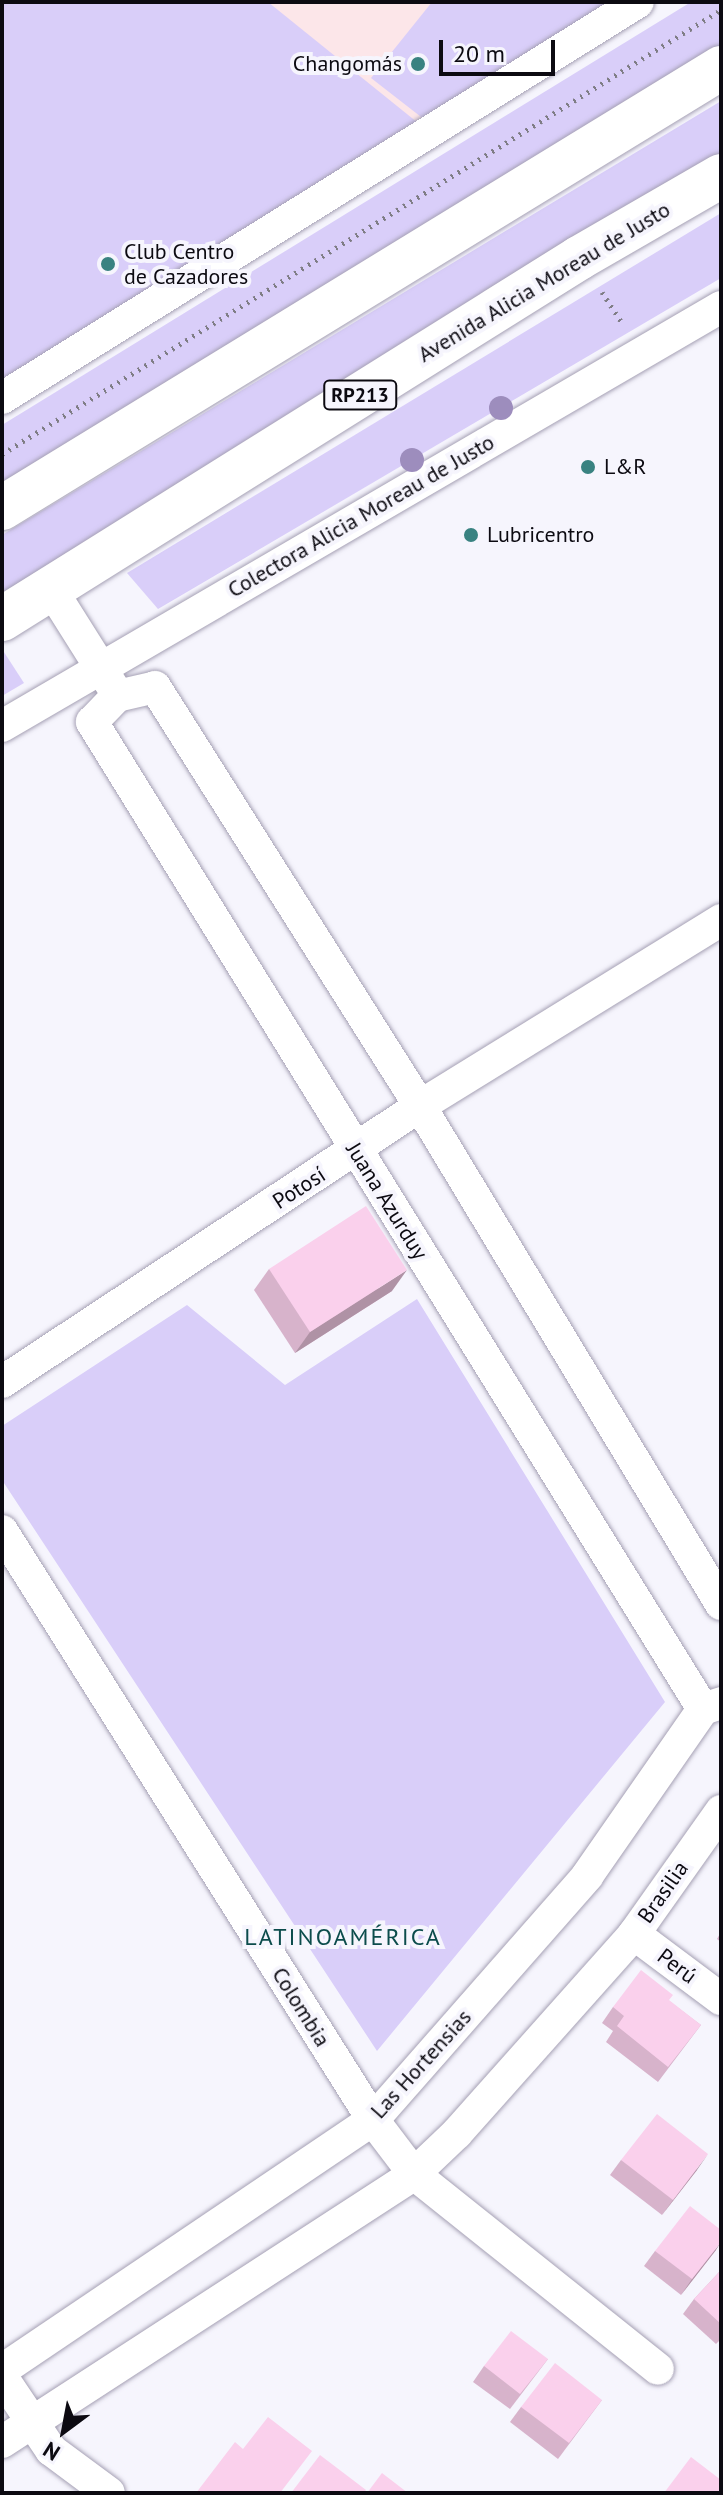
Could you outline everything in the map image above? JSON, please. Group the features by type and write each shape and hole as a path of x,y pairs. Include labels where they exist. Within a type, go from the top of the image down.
{"main road":[{"path":"2,508 721,68"},
{"name":"Avenida Alicia Moreau de Justo","path":"2,619 579,258 721,176"}],"street":[{"path":"2,398 638,2"},
{"name":"Colectora Alicia Moreau de Justo","path":"2,726 721,307"},
{"path":"51,589 102,667 117,696 155,687 420,1106 721,1604"},
{"name":"Juana Azurduy","path":"117,696 92,722 355,1151 712,1706"},
{"name":"Potosí","path":"2,1382 420,1106 721,920"},
{"name":"Colombia","path":"2,1531 373,2120 414,2174 658,2369"},
{"name":"Las Hortensias","path":"2,2370 373,2120 587,1876 712,1706"},
{"name":"Brasilia","path":"634,1934 721,1811"},
{"path":"2,2442 414,2174 457,2133 634,1934"},
{"name":"Perú","path":"634,1934 721,1999"},
{"path":"2,2377 51,2450 109,2493"}],"path":[{"path":"2,454 721,10"},
{"path":"599,287 628,332"}],"shaded area":[{"name":"Club Centro de Cazadores","path":"2,2 268,2 428,131 2,397"},
{"name":"Changomás","path":"258,2 593,2 409,126"},
{"path":"432,2 608,2 425,120 371,78"},
{"path":"691,2 721,2 721,47 2,491 2,425"},
{"path":"721,101 721,171 2,602 2,535"},
{"path":"721,213 721,278 158,609 127,573"},
{"path":"2,649 24,683 2,696"},
{"path":"417,1299 665,1702 377,2051 2,1480 2,1426 187,1305 285,1385"}],"building":[{"path":"366,1206 407,1270 310,1332 269,1269"},
{"path":"641,1970 673,1995 669,2000 701,2025 668,2067 617,2026 624,2016 613,2007"},
{"path":"657,2114 708,2154 673,2200 621,2160"},
{"path":"690,2206 721,2230 721,2242 692,2279 655,2251"},
{"path":"721,2270 721,2324 694,2299"},
{"path":"511,2331 548,2359 520,2394 484,2366"},
{"path":"555,2363 602,2400 569,2443 521,2407"},
{"path":"268,2417 312,2451 280,2493 196,2493 235,2442 243,2449"},
{"path":"320,2455 366,2490 364,2493 291,2493"},
{"path":"691,2457 721,2480 721,2493 664,2493"},
{"path":"382,2473 408,2493 367,2493"}],"place":[{"name":"Changomás","path":"418,64"},
{"name":"Club Centro de Cazadores","path":"108,264"},
{"name":"L&R","path":"588,467"},
{"name":"Lubricentro","path":"471,535"}],"district":[{"name":"LATINOAMÉRICA","path":"343,1937"}]}
